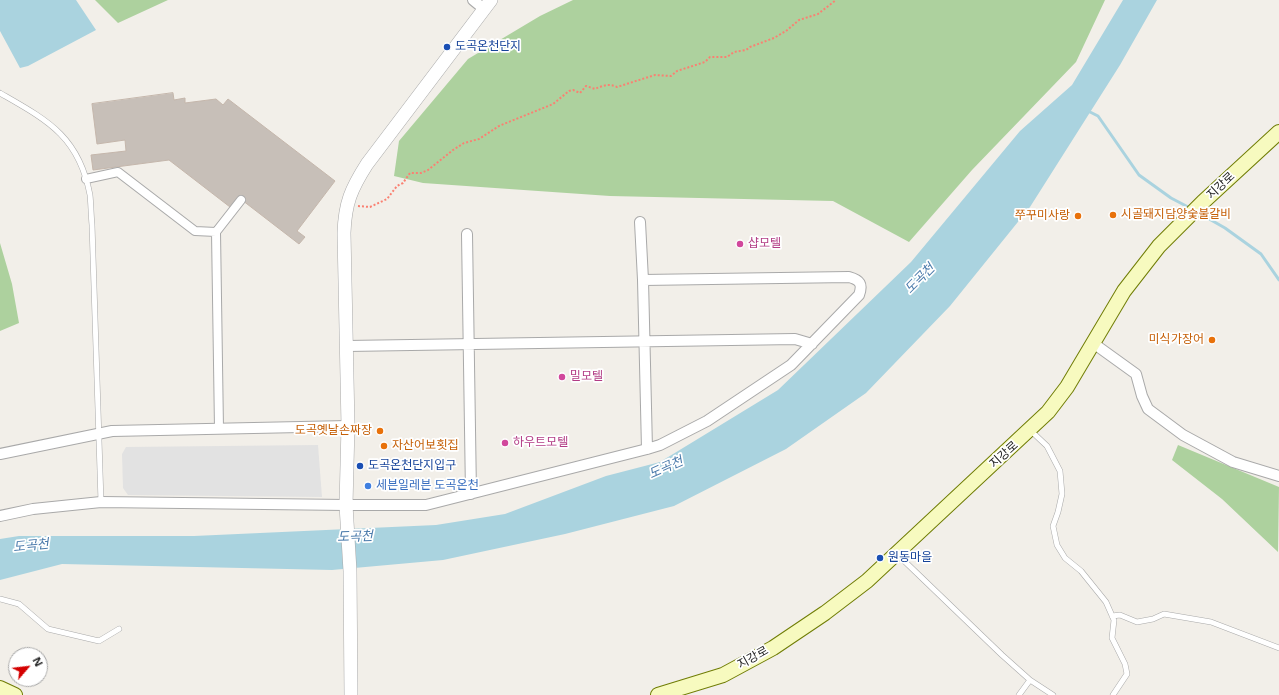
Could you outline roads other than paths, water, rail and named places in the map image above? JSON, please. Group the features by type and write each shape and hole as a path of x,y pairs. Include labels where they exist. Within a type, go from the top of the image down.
{"main road":[{"name":"지강로","path":"658,695 723,674 773,648 825,613 867,581 1048,412 1060,398 1124,291 1159,246 1184,220 1279,132"},
{"path":"0,688 15,695"}],"street":[{"path":"351,695 350,570 346,505 348,426 344,233 346,206 352,189 367,164 488,4 473,0"},
{"path":"86,179 118,172 195,232 216,232"},
{"path":"219,429 216,232 241,200"},
{"path":"640,222 645,341 647,449"},
{"path":"467,234 471,494"},
{"path":"0,516 33,509 101,502 426,505 647,449 660,445 707,420 790,365 859,295 861,289 860,283 856,278 849,276 643,280"},
{"path":"347,346 795,339 812,344"},
{"path":"1093,343 1136,374 1142,396 1148,409 1184,435 1233,462 1279,476"},
{"path":"0,454 112,431 348,426"}],"lane":[{"path":"0,93 48,122 59,132 72,147 81,164 86,179 90,196 92,225 101,502"},
{"path":"1030,430 1047,446 1060,471 1062,494 1053,526 1057,545 1065,558 1081,571 1106,602 1114,620 1112,638 1125,664 1127,674 1113,695"},
{"path":"896,553 1030,680 1053,695"},
{"path":"0,599 19,604 48,629 99,641 119,629"},
{"path":"1112,616 1120,615 1137,622 1153,619 1164,614 1211,622 1279,648"},
{"path":"1019,695 1030,680"}],"water":[{"path":"0,0 76,0 96,30 28,66 20,68 0,31"},
{"name":"도곡천","path":"1123,0 1157,0 1120,65 1030,207 950,306 866,393 786,449 674,506 565,534 443,560 332,570 62,564 0,580 0,539 19,536 194,536 436,525 505,514 606,476 660,462 778,390 911,262 1020,131 1072,85"}],"waterway":[{"path":"1088,111 1098,116 1139,175 1171,198 1190,208"},
{"path":"1197,212 1225,228 1261,254 1279,280"}],"place":[{"name":"도곡온천단지","path":"447,47"},
{"name":"시골돼지담양숯불갈비","path":"1113,215"},
{"name":"쭈꾸미사랑","path":"1078,216"},
{"name":"샵모텔","path":"740,244"},
{"name":"미식가장어","path":"1212,340"},
{"name":"밀모텔","path":"562,377"},
{"name":"도곡옛날손짜장","path":"380,431"},
{"name":"하우트모텔","path":"505,443"},
{"name":"자산어보횟집","path":"384,446"},
{"name":"도곡온천단지입구","path":"360,466"},
{"name":"세븐일레븐 도곡온천","path":"368,486"},
{"name":"원동마을","path":"880,558"}]}
